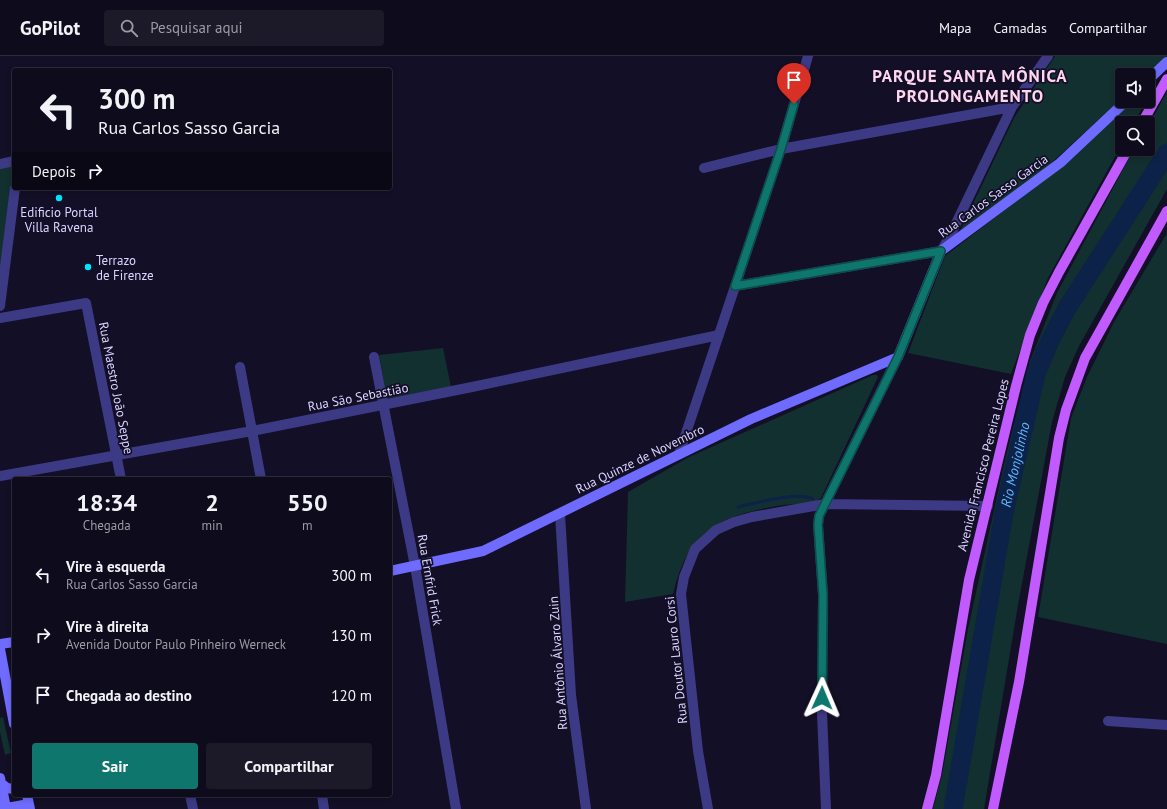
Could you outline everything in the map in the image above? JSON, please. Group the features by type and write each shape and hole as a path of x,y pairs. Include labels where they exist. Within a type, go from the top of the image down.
{"main road":[{"path":"1155,73 1167,62"},
{"path":"1146,116 1167,79"},
{"name":"Rua Carlos Sasso Garcia","path":"941,251 1060,163 1119,108"},
{"name":"Avenida Francisco Pereira Lopes","path":"926,809 936,775 969,580 1016,386 1030,335 1043,302 1124,156"},
{"path":"994,809 1019,682 1059,438 1066,410 1085,358 1167,211"},
{"path":"898,357 941,251"},
{"name":"Rua Quinze de Novembro","path":"392,571 476,554 751,419 898,357"},
{"path":"0,644 12,642"},
{"path":"0,649 12,714"},
{"path":"0,781 7,788 12,789"},
{"path":"0,781 4,809 28,803"}],"street":[{"path":"679,454 781,149 808,56"},
{"path":"941,251 949,238 1012,107 1048,56"},
{"path":"704,168 781,149 1012,107"},
{"path":"0,164 12,161"},
{"path":"0,306 16,190"},
{"name":"Rua Carlos Sasso Garcia","path":"735,286 941,251"},
{"name":"Rua Maestro João Seppe","path":"0,318 86,302 122,477"},
{"name":"Rua São Sebastião","path":"0,476 252,431 719,335"},
{"name":"Rua Ernfrid Frick","path":"374,357 415,566 456,809"},
{"path":"826,809 822,713 823,595 818,525 819,516 898,357"},
{"path":"240,367 261,477"},
{"name":"Rua Doutor Lauro Corsi","path":"708,809 698,751 681,594 684,577 695,548 716,530 734,522 752,517 825,504 988,506"},
{"name":"Rua Antônio Álvaro Zuin","path":"560,514 571,695 586,809"},
{"path":"1108,721 1167,725"},
{"path":"190,797 193,809"},
{"path":"322,797 324,809"}],"green space":[{"path":"1055,56 1167,56 1154,68 1115,68 1115,104 1048,166 960,231 1014,118"},
{"path":"1167,92 1167,189 1079,346 1065,377 1052,422 1018,605 984,809 933,809 942,775 968,629 1005,460 1030,361 1057,293 1130,156 1155,156 1155,116 1154,116"},
{"path":"1122,108 1142,108 1138,116 1115,116 1115,156 1048,278 1011,374 908,353 945,256 1048,177"},
{"path":"12,165 0,273 0,168"},
{"path":"1167,233 1167,644 1038,617 1071,418 1087,377 1114,322"},
{"path":"443,348 451,387 390,398 387,397 379,355"},
{"path":"873,375 877,375 878,377 821,498 817,501 808,503 761,509 725,520 710,529 698,540 688,554 679,572 673,594 625,602 628,492 689,457"},
{"path":"3,717 11,753 5,755 0,732 0,718"}],"waterway":[{"name":"Rio Monjolinho","path":"953,809 1004,513 1036,374 1049,343 1067,308 1167,153"},
{"path":"738,507 787,497 797,496 813,499"}],"place":[{"name":"Edificio Portal Villa Ravena","path":"59,198"},
{"name":"Terrazo de Firenze","path":"88,267"}],"district":[{"name":"PARQUE SANTA MÔNICA PROLONGAMENTO","path":"970,86"}],"route":[{"path":"794,104 781,149 735,286 941,251 898,357 819,516 818,525 823,595 822,698"}]}
